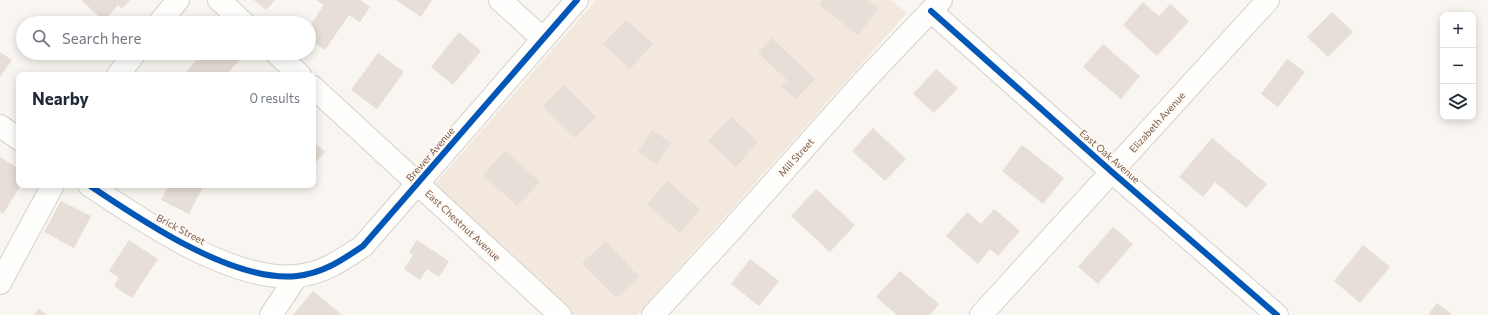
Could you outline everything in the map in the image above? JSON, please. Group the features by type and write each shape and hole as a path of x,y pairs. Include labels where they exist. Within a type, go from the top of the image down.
{"street":[{"path":"165,16 178,0"},
{"path":"219,0 236,16"},
{"path":"500,0 543,39"},
{"name":"Brewer Avenue","path":"270,276 297,276 314,272 335,265 363,246 577,0"},
{"name":"Elizabeth Avenue","path":"981,315 1268,0"},
{"name":"East Oak Avenue","path":"936,5 1112,172 1277,315"},
{"name":"Mill Street","path":"653,315 725,237 864,81 936,5"},
{"path":"120,72 130,60"},
{"path":"284,60 297,72"},
{"name":"East Chestnut Avenue","path":"316,90 560,315"},
{"path":"0,126 16,137"},
{"path":"0,281 51,188"},
{"name":"Brick Street","path":"94,188 137,217 191,247 238,268 270,276"},
{"path":"271,315 297,276"}],"shaded area":[{"path":"596,0 891,0 907,13 637,315 571,315 435,184"}],"building":[{"path":"81,0 130,0 122,9 118,5 108,16 99,16"},
{"path":"254,0 275,0 266,10"},
{"path":"316,0 360,0 370,7 360,22 349,15 325,50 316,44 316,17 324,5"},
{"path":"396,0 432,0 421,17"},
{"path":"823,0 868,0 879,8 858,35 819,5"},
{"path":"1143,2 1159,16 1170,4 1189,21 1157,56 1123,25"},
{"path":"1332,12 1353,32 1328,57 1307,37"},
{"path":"626,20 653,44 630,69 603,44"},
{"path":"459,32 481,51 453,85 431,67"},
{"path":"772,38 815,79 796,99 781,86 787,80 758,53"},
{"path":"1103,44 1140,76 1121,99 1083,67"},
{"path":"0,52 12,60 0,77"},
{"path":"378,53 404,72 377,109 351,90"},
{"path":"1287,59 1305,72 1278,107 1261,94"},
{"path":"197,60 239,61 229,72 186,72"},
{"path":"936,69 958,88 934,113 913,94"},
{"path":"564,85 596,117 575,138 543,106"},
{"path":"731,117 758,142 736,167 708,141"},
{"path":"873,128 906,159 885,181 852,151"},
{"path":"652,130 671,143 656,164 638,151"},
{"path":"1212,138 1267,184 1246,208 1215,182 1203,197 1179,177"},
{"path":"316,144 325,152 316,162"},
{"path":"1022,145 1064,178 1043,204 1002,171"},
{"path":"505,151 540,182 517,206 483,175"},
{"path":"0,157 16,167 16,188 19,188 3,214 0,212"},
{"path":"667,181 700,209 680,233 647,204"},
{"path":"167,188 202,188 189,214 161,200"},
{"path":"816,189 855,225 830,252 791,216"},
{"path":"61,201 91,216 74,248 44,232"},
{"path":"994,209 1020,231 998,256 990,249 978,264 946,236 967,212 981,224"},
{"path":"1113,227 1133,244 1098,284 1078,267"},
{"path":"129,240 158,259 132,298 114,286 119,278 109,271"},
{"path":"417,240 449,261 439,277 427,269 420,280 404,269 413,255 409,252"},
{"path":"606,241 639,277 616,298 582,263"},
{"path":"1363,245 1390,267 1360,303 1334,281"},
{"path":"750,259 779,281 759,306 731,284"},
{"path":"900,271 939,304 930,315 897,315 876,297"},
{"path":"313,291 342,315 293,315"},
{"path":"1437,303 1453,315 1428,315"},
{"path":"39,309 47,315 34,315"}],"cycle path":[{"path":"94,188 134,215 188,246 217,260 245,270 272,276 297,276 324,269 340,261 363,246 577,0"},
{"path":"931,11 1112,172 1277,315"}]}
